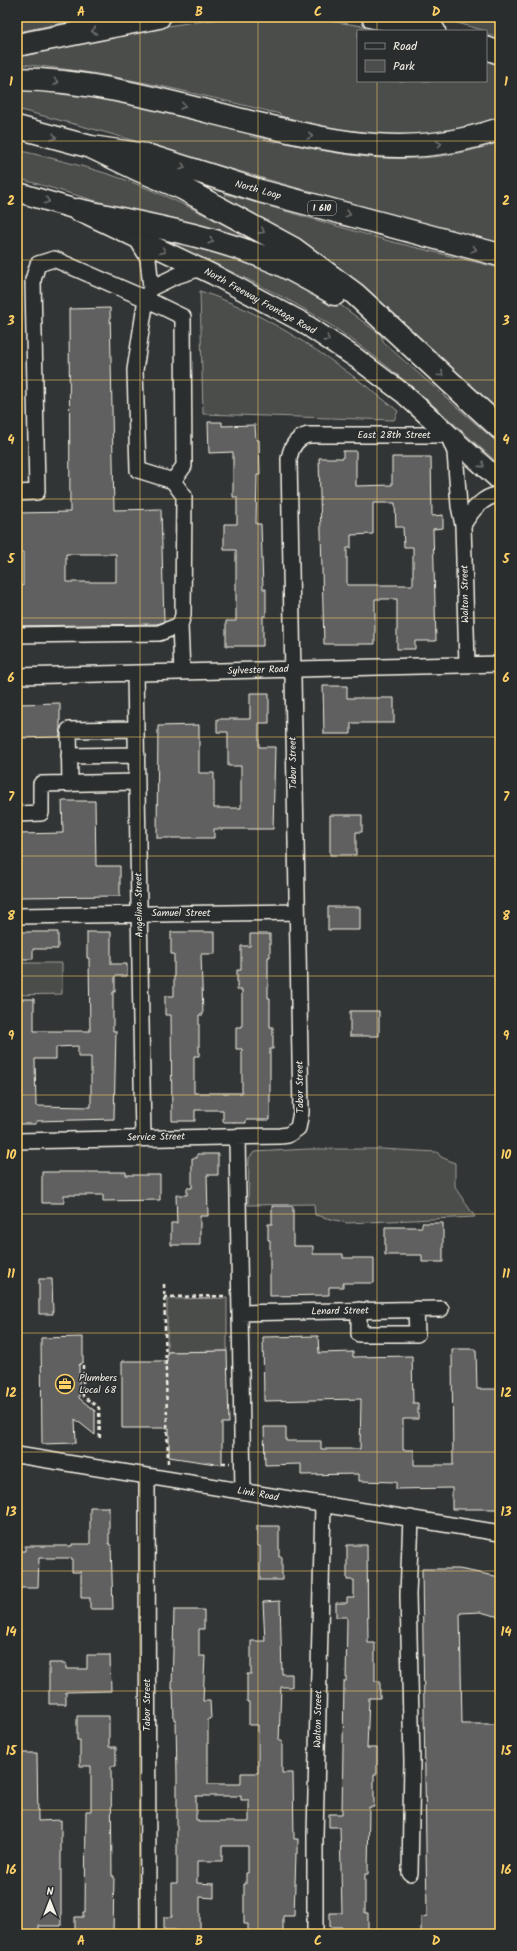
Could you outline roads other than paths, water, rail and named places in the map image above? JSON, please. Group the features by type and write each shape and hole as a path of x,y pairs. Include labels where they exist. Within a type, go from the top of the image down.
{"highway":[{"path":"17,45 159,17"},
{"path":"373,17 414,24 431,30"},
{"path":"487,48 500,53"},
{"path":"17,79 80,84 136,94 318,138 352,144 413,146 435,144 500,129"},
{"name":"North Loop","path":"17,127 91,147 146,155 260,191 500,255"},
{"path":"91,147 139,170 182,188 294,249 355,294 500,428"},
{"path":"78,210 186,233 273,261 341,298 413,348"}],"main road":[{"name":"North Freeway Frontage Road","path":"17,192 78,210 201,268 302,322 356,358 404,394 500,481"}],"street":[{"path":"136,238 148,258 149,294 135,370 138,470 173,481 184,496 184,614 180,625 182,672"},
{"path":"17,493 37,492 33,280 38,264 54,259 149,294 183,317 184,466 173,481"},
{"path":"149,294 176,276 201,268"},
{"name":"East 28th Street","path":"341,435 448,435"},
{"name":"Tabor Street","path":"295,1132 300,1122 301,1112 296,912 290,452 297,440 304,436 341,435"},
{"name":"Walton Street","path":"448,435 455,452 459,506 463,525 467,664"},
{"path":"463,525 472,510 488,498 500,494"},
{"path":"17,634 159,633 180,625"},
{"name":"Sylvester Road","path":"17,676 500,664"},
{"name":"Angelina Street","path":"135,674 143,1137"},
{"path":"70,784 69,730 136,729"},
{"path":"69,756 137,755"},
{"path":"17,814 41,814 41,784 137,782"},
{"name":"Samuel Street","path":"17,916 139,913 296,912"},
{"name":"Service Street","path":"17,1141 143,1137 237,1137 284,1135 295,1132"},
{"path":"237,1137 243,1491"},
{"path":"360,1310 360,1334 417,1334 416,1309"},
{"name":"Lenard Street","path":"240,1313 441,1309"},
{"name":"Link Road","path":"17,1455 323,1505 500,1532"},
{"name":"Tabor Street","path":"147,1476 148,1934"},
{"name":"Walton Street","path":"316,1934 315,1835 323,1505"},
{"path":"410,1873 418,1762 408,1595 411,1518"}],"place":[{"name":"Plumbers Local 68","path":"65,1384"}]}
